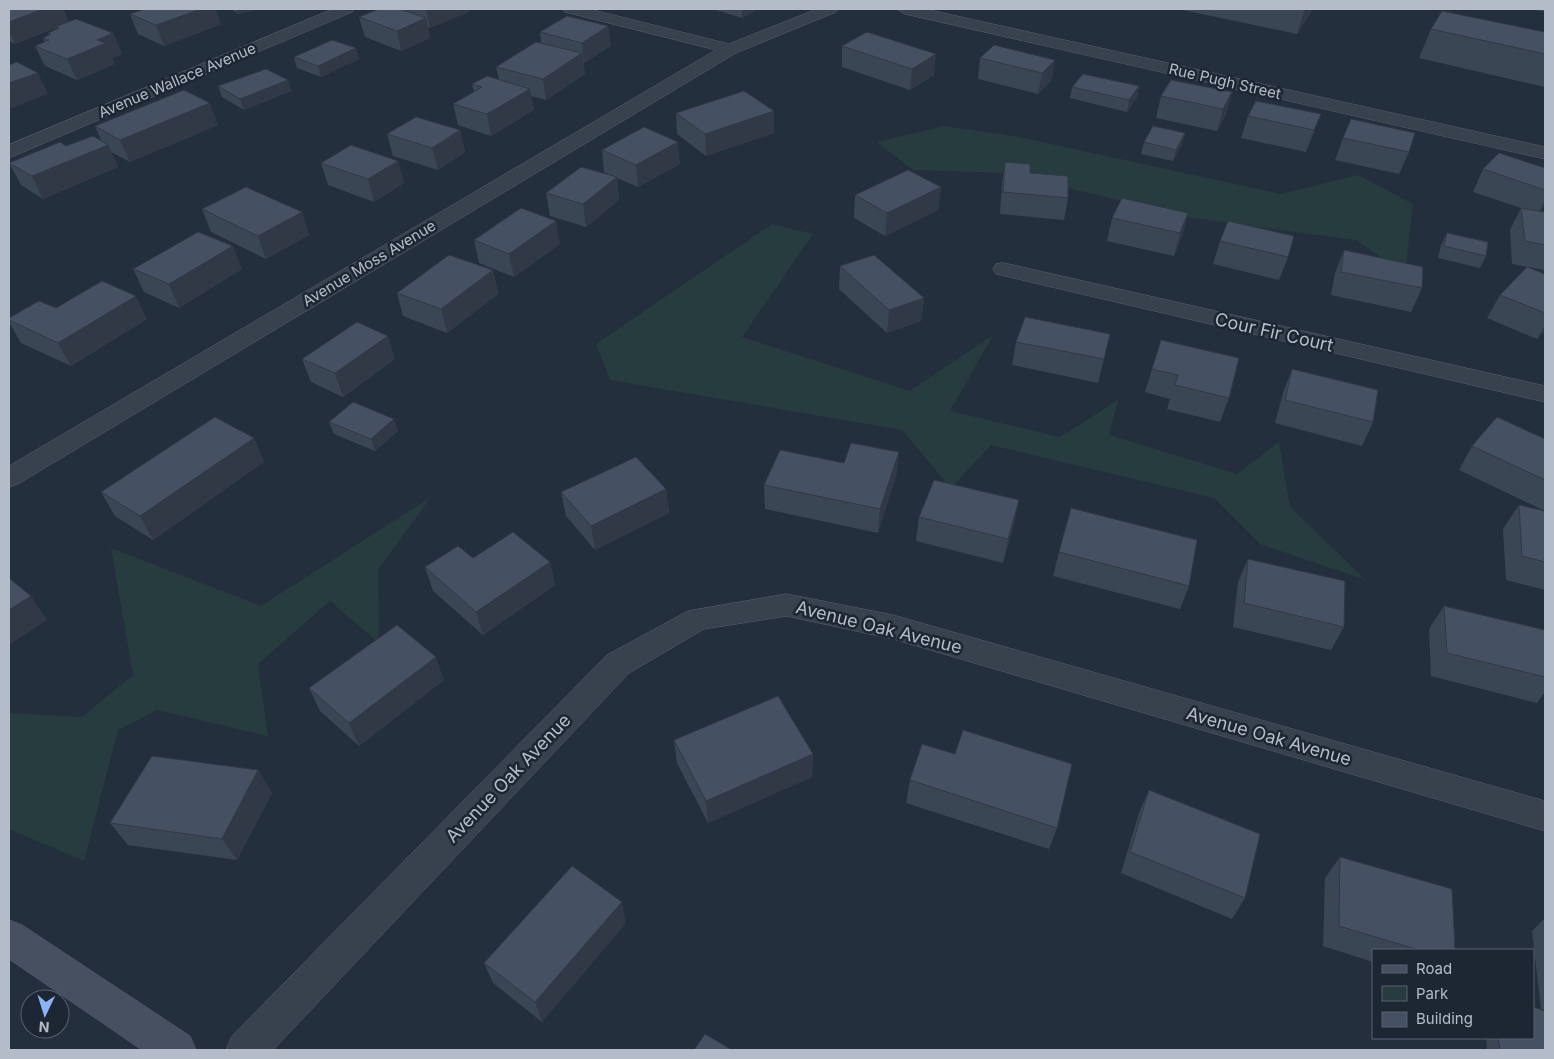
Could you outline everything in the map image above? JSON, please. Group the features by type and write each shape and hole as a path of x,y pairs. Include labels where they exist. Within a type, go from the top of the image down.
{"street":[{"name":"Avenue Wallace Avenue","path":"9,152 346,9"},
{"path":"571,9 730,49 830,9"},
{"name":"Rue Pugh Street","path":"905,9 1545,153"},
{"name":"Avenue Moss Avenue","path":"9,478 730,49"},
{"name":"Cour Fir Court","path":"1004,270 1545,394"},
{"name":"Avenue Oak Avenue","path":"246,1050 618,664 698,619 787,605 893,627 1545,816"},
{"path":"9,938 176,1050"}],"green space":[{"path":"944,126 1019,137 1281,194 1358,175 1413,204 1405,274 1356,240 1193,218 1006,173 913,170 877,142"},
{"path":"772,224 813,234 742,337 910,391 993,335 950,411 1060,437 1118,400 1109,435 1237,474 1279,442 1290,507 1366,580 1260,544 1214,498 991,445 951,488 902,430 610,380 596,344"},
{"path":"431,497 378,570 379,643 330,601 258,664 268,736 157,710 118,730 84,861 9,829 9,713 82,717 133,675 111,548 261,606"}],"building":[{"path":"9,9 43,9 9,22"},
{"path":"145,9 201,9 156,25 130,14"},
{"path":"379,9 400,9 426,18 397,31 359,17"},
{"path":"1442,11 1545,32 1545,54 1431,29"},
{"path":"567,16 608,26 582,43 540,32"},
{"path":"76,19 113,33 97,40 106,43 67,59 35,46 49,40 43,38 51,34 48,33 59,28 55,27"},
{"path":"867,32 936,54 912,69 842,46"},
{"path":"332,40 356,48 318,66 294,57"},
{"path":"536,42 582,53 543,79 496,67"},
{"path":"994,45 1055,60 1042,73 980,58"},
{"path":"17,62 38,73 9,83 9,65"},
{"path":"266,69 288,80 240,99 218,86"},
{"path":"1083,74 1139,86 1129,100 1072,87"},
{"path":"487,76 530,89 487,114 453,104 482,87 472,84"},
{"path":"1171,80 1232,92 1223,109 1161,96"},
{"path":"184,90 210,103 120,140 95,126"},
{"path":"744,91 774,111 705,134 676,113"},
{"path":"1256,101 1321,114 1314,130 1248,116"},
{"path":"416,117 460,130 432,148 387,134"},
{"path":"1351,119 1415,133 1409,152 1343,138"},
{"path":"1153,126 1185,133 1176,150 1144,142"},
{"path":"644,127 678,142 636,165 602,150"},
{"path":"93,136 108,145 32,176 9,163 60,142 66,146"},
{"path":"351,145 398,161 368,179 321,163"},
{"path":"1499,153 1545,168 1545,190 1483,169"},
{"path":"1005,162 1030,164 1030,173 1068,176 1068,198 1003,192"},
{"path":"581,167 617,177 583,204 546,193"},
{"path":"908,170 941,187 887,213 855,195"},
{"path":"246,187 302,212 258,236 202,209"},
{"path":"1122,198 1188,213 1180,233 1112,218"},
{"path":"521,208 556,221 509,254 474,240"},
{"path":"1521,208 1545,212 1545,245 1525,241"},
{"path":"1228,221 1294,236 1288,257 1220,241"},
{"path":"198,232 233,246 169,284 133,269"},
{"path":"1447,233 1488,242 1486,256 1444,246"},
{"path":"1344,250 1423,267 1422,288 1341,272"},
{"path":"449,255 493,270 441,309 397,293"},
{"path":"874,255 924,298 889,310 840,266"},
{"path":"1527,267 1545,274 1545,313 1500,295"},
{"path":"102,281 136,296 58,343 9,320 9,318 39,301 56,308"},
{"path":"1025,317 1110,334 1104,359 1016,342"},
{"path":"357,322 388,336 335,373 302,359"},
{"path":"1161,340 1239,358 1229,398 1175,385 1178,375 1152,369"},
{"path":"1292,369 1378,390 1373,422 1285,400"},
{"path":"353,402 394,419 371,439 329,422"},
{"path":"215,417 254,438 140,516 101,492"},
{"path":"1497,417 1545,439 1545,480 1472,446"},
{"path":"851,443 899,452 880,509 764,485 780,450 844,463"},
{"path":"636,457 666,489 591,526 561,492"},
{"path":"934,480 1019,500 1008,539 919,517"},
{"path":"1519,505 1545,511 1545,562 1522,556"},
{"path":"1071,508 1197,540 1189,586 1059,552"},
{"path":"513,532 550,562 476,612 425,567 458,546 473,558"},
{"path":"1248,559 1345,581 1344,627 1244,603"},
{"path":"9,578 31,596 9,610"},
{"path":"1444,606 1545,630 1545,677 1447,653"},
{"path":"397,625 436,657 349,723 309,688"},
{"path":"778,696 813,754 706,801 674,740"},
{"path":"963,730 1072,764 1057,828 910,780 922,744 955,754"},
{"path":"152,756 258,770 222,839 110,823"},
{"path":"1149,790 1260,834 1245,898 1130,852"},
{"path":"1340,857 1452,889 1455,949 1416,949 1339,926"},
{"path":"572,866 622,902 535,1002 484,963"},
{"path":"1534,1007 1545,1011 1545,1050 1500,1050 1498,1039 1534,1039"},
{"path":"705,1034 732,1050 694,1050"}]}
